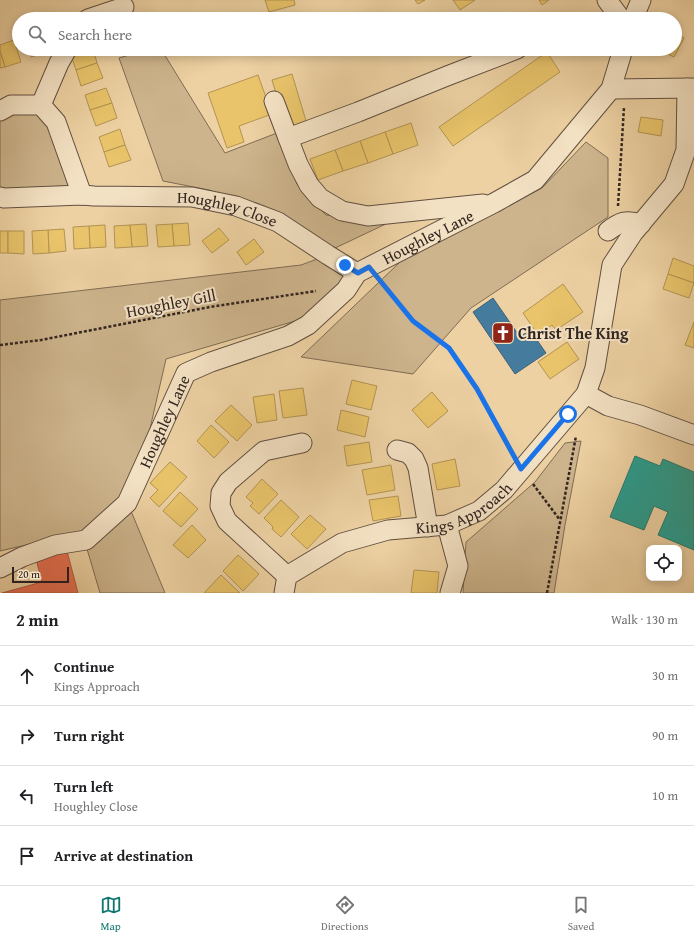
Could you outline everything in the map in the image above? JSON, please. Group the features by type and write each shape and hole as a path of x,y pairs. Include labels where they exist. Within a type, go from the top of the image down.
{"street":[{"path":"607,0 616,12"},
{"path":"637,12 641,0"},
{"path":"109,12 124,7"},
{"path":"41,104 63,56"},
{"path":"288,138 499,56"},
{"name":"Houghley Lane","path":"0,568 22,557 55,545 86,540 127,503 186,373 211,362 288,336 308,325 346,290 363,270 494,203 535,180 618,88 622,56"},
{"path":"618,88 691,88"},
{"name":"Kings Approach","path":"302,443 264,451 228,482 222,493 220,506 227,521 285,585 342,543 388,530 447,525 479,511 504,490 586,394 594,368 612,265 633,233 674,184 686,150 691,88"},
{"path":"274,101 298,164 309,185 320,198 342,211 368,216 494,203"},
{"path":"0,111 11,105 41,104"},
{"path":"41,104 56,122 82,194"},
{"name":"Houghley Close","path":"0,197 82,194 94,196 192,197 236,206 278,222 328,256 363,270"},
{"path":"612,227 625,221 632,221 641,224"},
{"path":"586,394 608,406 640,415 694,435"},
{"path":"397,450 408,453 414,459 418,468 428,527"},
{"path":"447,525 458,566 450,593"}],"path":[{"path":"612,227 618,88"},
{"path":"363,270 413,321 449,348 477,389 521,469 560,520"},
{"name":"Houghley Gill","path":"0,345 41,340 210,307 320,290 346,290"},
{"path":"547,593 578,422 568,414"}],"shaded area":[{"path":"126,56 165,56 225,153 277,133 297,184 326,215 390,222 333,249 281,214 209,190 163,181 119,58"},
{"path":"41,105 82,195 0,197 0,111"},
{"path":"586,142 608,158 608,217 471,308 413,374 301,357 401,261 542,188"},
{"path":"328,255 357,273 319,314 166,359 131,511 165,593 100,593 82,532 0,551 0,300 301,265"},
{"path":"581,441 554,593 463,593 466,542 535,482 565,443"}],"building: Homes":[{"path":"265,0 294,0 295,5 269,12"},
{"path":"415,0 425,0 418,4"},
{"path":"453,0 475,0 460,10"},
{"path":"539,0 549,0 542,5"},
{"path":"12,41 12,56 19,56 21,62 5,67 0,51 0,45"},
{"path":"0,51 5,67 0,68"},
{"path":"71,56 95,56 97,63 76,70"},
{"path":"541,56 550,56 560,72 453,146 439,127"},
{"path":"97,63 103,78 81,86 76,70"},
{"path":"292,74 307,124 287,130 272,80"},
{"path":"258,75 272,114 239,126 244,142 227,148 208,93"},
{"path":"106,88 112,103 90,110 85,95"},
{"path":"112,103 117,118 96,126 90,110"},
{"path":"641,117 663,120 661,136 638,132"},
{"path":"411,123 418,145 393,154 385,132"},
{"path":"120,129 125,145 104,152 99,137"},
{"path":"385,132 393,154 368,163 360,141"},
{"path":"360,141 368,163 343,171 335,150"},
{"path":"125,145 131,160 109,167 104,152"},
{"path":"335,150 343,171 318,180 310,159"},
{"path":"188,223 190,245 174,246 172,224"},
{"path":"146,224 148,246 132,247 130,225"},
{"path":"172,224 174,246 158,247 156,225"},
{"path":"105,225 106,247 90,248 89,226"},
{"path":"130,225 132,247 115,248 114,226"},
{"path":"89,226 90,248 74,249 73,227"},
{"path":"219,228 229,240 212,253 202,241"},
{"path":"64,229 66,251 49,253 48,230"},
{"path":"48,230 49,253 33,254 32,231"},
{"path":"0,231 8,231 8,253 0,253"},
{"path":"8,231 24,231 24,254 8,253"},
{"path":"254,239 264,252 246,265 237,252"},
{"path":"673,258 694,266 694,283 668,274"},
{"path":"668,274 694,283 689,298 663,289"},
{"path":"563,284 583,312 556,330 552,325 538,335 523,313"},
{"path":"694,322 694,348 685,345"},
{"path":"567,342 579,359 550,379 538,362"},
{"path":"352,380 377,386 371,410 346,404"},
{"path":"303,388 307,415 283,418 279,391"},
{"path":"432,392 448,411 428,428 412,410"},
{"path":"274,394 277,420 257,423 253,397"},
{"path":"231,405 252,425 237,441 215,421"},
{"path":"341,410 369,417 365,437 337,430"},
{"path":"211,425 229,442 214,458 197,441"},
{"path":"369,442 372,462 347,466 344,446"},
{"path":"455,459 460,486 437,490 432,464"},
{"path":"170,462 187,477 159,507 150,498 158,490 150,483"},
{"path":"391,465 395,490 367,495 362,470"},
{"path":"262,479 278,494 259,514 250,506 253,503 246,497"},
{"path":"180,492 198,509 181,527 163,511"},
{"path":"398,496 401,516 373,521 369,500"},
{"path":"281,500 299,517 281,537 272,529 273,527 264,518"},
{"path":"310,515 326,529 307,549 291,534"},
{"path":"192,525 206,540 188,558 173,545"},
{"path":"238,555 259,574 243,591 223,571"},
{"path":"414,570 439,572 437,593 411,593"},
{"path":"221,575 240,593 204,593"}],"building: Shops":[{"path":"67,551 78,593 2,593 42,582 36,559"}],"building: Schools":[{"path":"635,456 660,466 663,459 694,472 694,550 658,535 668,512 654,506 644,530 610,517"}],"building: Public":[{"name":"Christ The King","path":"493,298 520,337 530,330 546,353 515,374 473,312"}],"place":[{"name":"Christ The King","path":"503,333"}],"route":[{"path":"345,265 358,273 369,267 413,321 449,348 477,389 521,469 568,414"}]}
